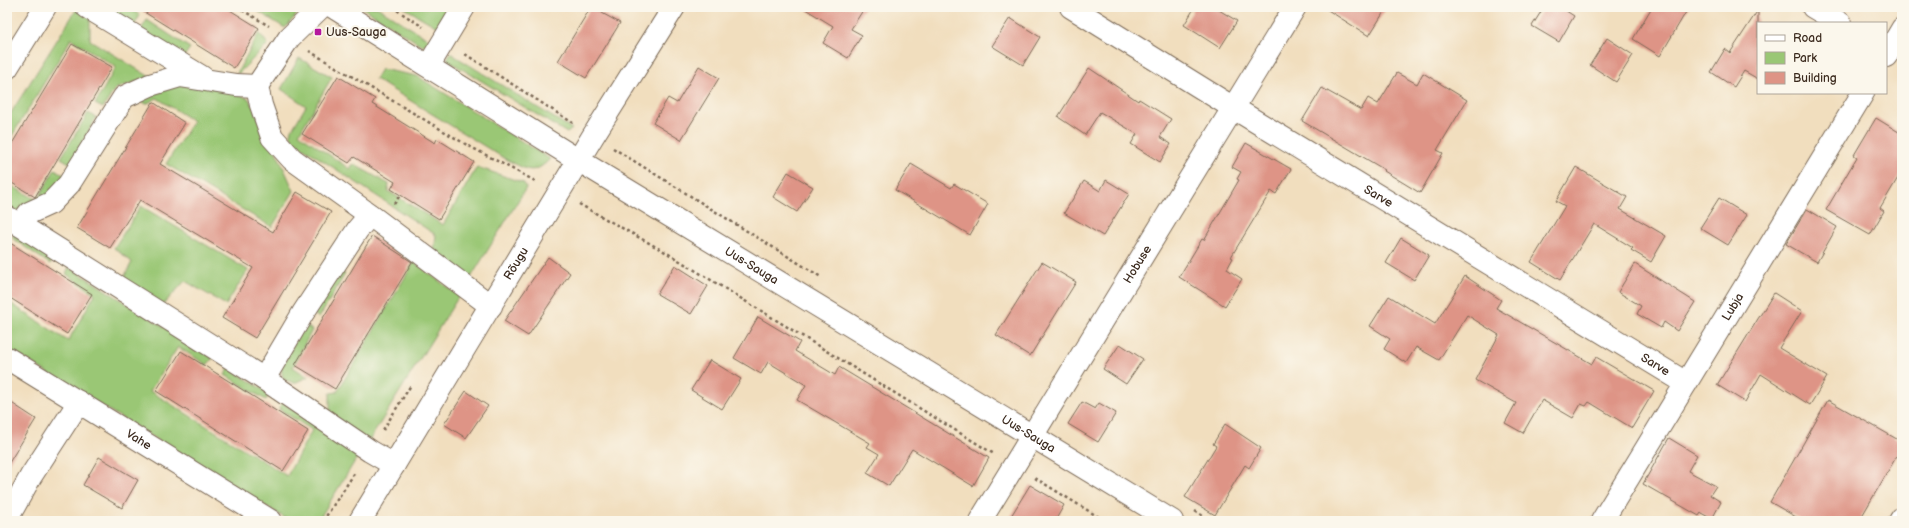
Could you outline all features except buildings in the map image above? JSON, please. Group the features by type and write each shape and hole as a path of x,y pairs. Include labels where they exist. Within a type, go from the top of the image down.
{"street":[{"path":"7,68 46,7"},
{"path":"87,7 207,80"},
{"path":"321,7 289,38 257,86 261,106 272,137 292,159 370,215 491,306"},
{"name":"Uus-Sauga","path":"333,7 429,65 578,160 1172,521"},
{"path":"429,65 464,7"},
{"name":"Rõugu","path":"360,521 491,306 592,136 674,7"},
{"name":"Sarve","path":"1071,7 1232,107 1686,383"},
{"name":"Hobuse","path":"980,521 1034,436 1232,107 1295,7"},
{"path":"1813,7 1838,22"},
{"path":"1887,53 1902,29"},
{"path":"257,86 236,85 180,76 150,85 124,97 69,184 51,202 13,221 264,380 370,451 394,465"},
{"name":"Lubja","path":"1602,521 1862,94"},
{"path":"264,380 308,306 358,229 370,215"},
{"name":"Vahe","path":"7,358 271,521"},
{"path":"7,519 31,476 79,402"}],"path":[{"path":"237,7 467,145 667,252 1105,521"},
{"path":"392,7 592,136 822,278"},
{"path":"1190,509 1211,521"}],"green space":[{"path":"104,7 127,7 140,15 133,28"},
{"path":"251,7 295,7 299,12 285,28"},
{"path":"361,7 377,7 433,42 423,46"},
{"path":"403,7 453,7 439,28"},
{"path":"76,10 90,18 90,40 150,77 115,89 103,108 95,104 116,67 71,39 7,144 7,119"},
{"path":"147,20 190,48 183,58 140,31"},
{"path":"259,33 268,44 238,74 237,73"},
{"path":"450,53 572,129 567,133 447,60"},
{"path":"299,58 332,77 299,134 350,169 353,164 389,184 388,191 443,225 477,167 524,183 526,188 470,279 434,252 436,235 293,141 290,133 306,106 281,89"},
{"path":"381,69 417,76 550,159 544,165 534,170 529,170 507,160 375,79"},
{"path":"174,84 228,89 249,99 294,191 272,227 166,164 193,121 157,98 146,104 140,100"},
{"path":"88,113 96,117 71,164 61,158"},
{"path":"55,169 65,176 48,199 16,211 7,205 7,183 37,200"},
{"path":"141,206 248,270 226,305 185,281 162,306 121,283 132,262 114,248"},
{"path":"16,232 54,257 50,264 12,238"},
{"path":"414,262 459,296 369,441 330,416 330,393 337,392"},
{"path":"69,267 213,358 207,365 178,347 150,391 287,476 312,430 279,409 282,402 360,453 318,521 290,521 7,348 7,301 68,341 95,294 66,274"},
{"path":"339,270 345,274 319,318 313,313"},
{"path":"304,324 312,330 293,367 308,377 294,383 283,379 281,368"},
{"path":"229,368 270,394 266,400 225,375"}],"place":[{"name":"Uus-Sauga","path":"318,32"}]}
